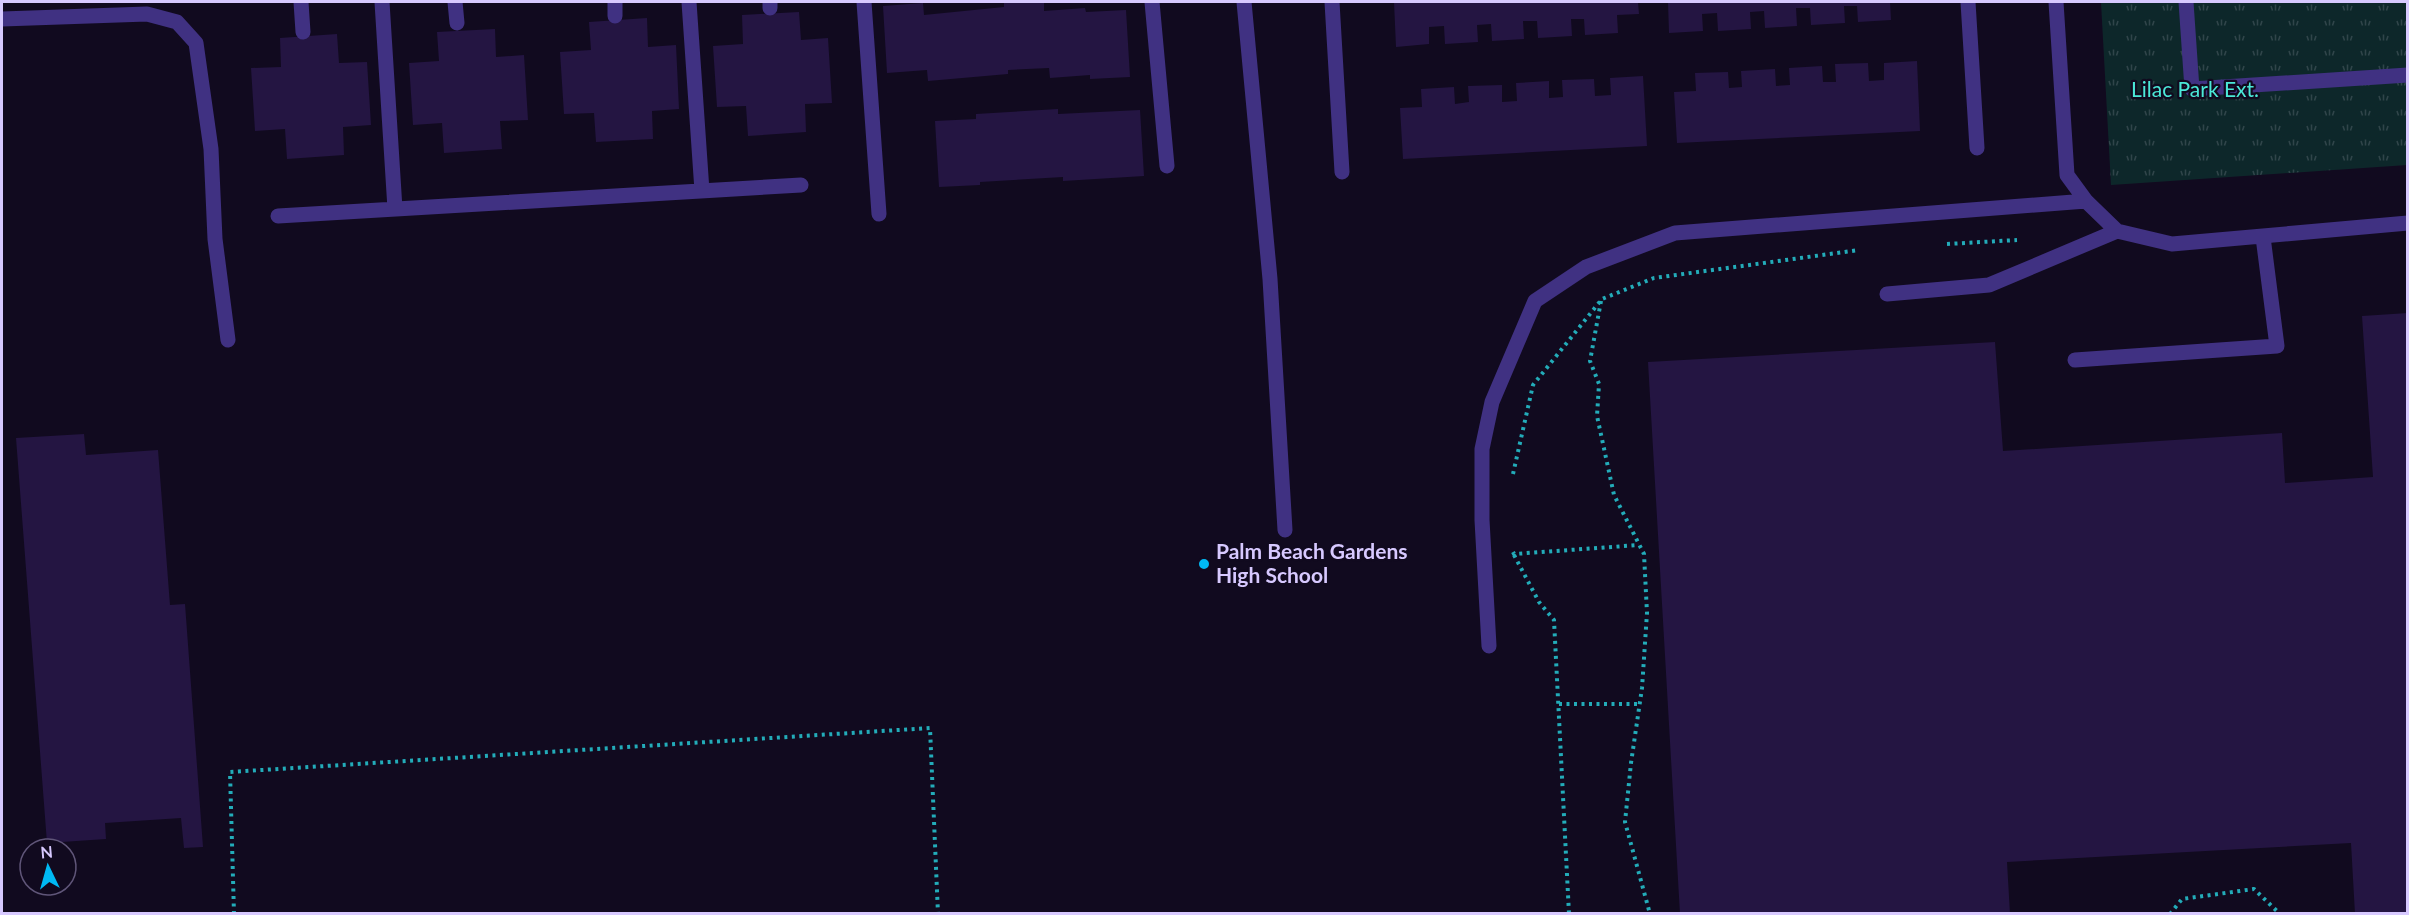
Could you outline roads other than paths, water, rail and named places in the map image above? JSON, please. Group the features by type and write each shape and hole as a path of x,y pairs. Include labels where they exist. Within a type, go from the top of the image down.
{"lane":[{"path":"301,2 303,32"},
{"path":"382,2 394,209"},
{"path":"455,2 457,23"},
{"path":"689,2 702,191"},
{"path":"864,2 879,214"},
{"path":"1152,2 1167,166"},
{"path":"1244,2 1270,279 1285,530"},
{"path":"1332,2 1342,172"},
{"path":"1968,2 1977,148"},
{"path":"2056,2 2067,175 2086,201 2117,231 2172,244 2408,224"},
{"path":"2186,2 2192,89 2408,75"},
{"path":"2,19 147,14 177,22 196,43 211,149 214,238 228,339"},
{"path":"278,216 801,185"},
{"path":"1490,646 1482,520 1482,449 1492,402 1535,301 1586,267 1675,233 2086,201"},
{"path":"1887,294 1989,285 2117,231"},
{"path":"2075,360 2277,346 2263,237"}],"place":[{"name":"Palm Beach Gardens High School","path":"1204,564"}],"park label":[{"name":"Lilac Park Ext.","path":"2195,90"}]}
